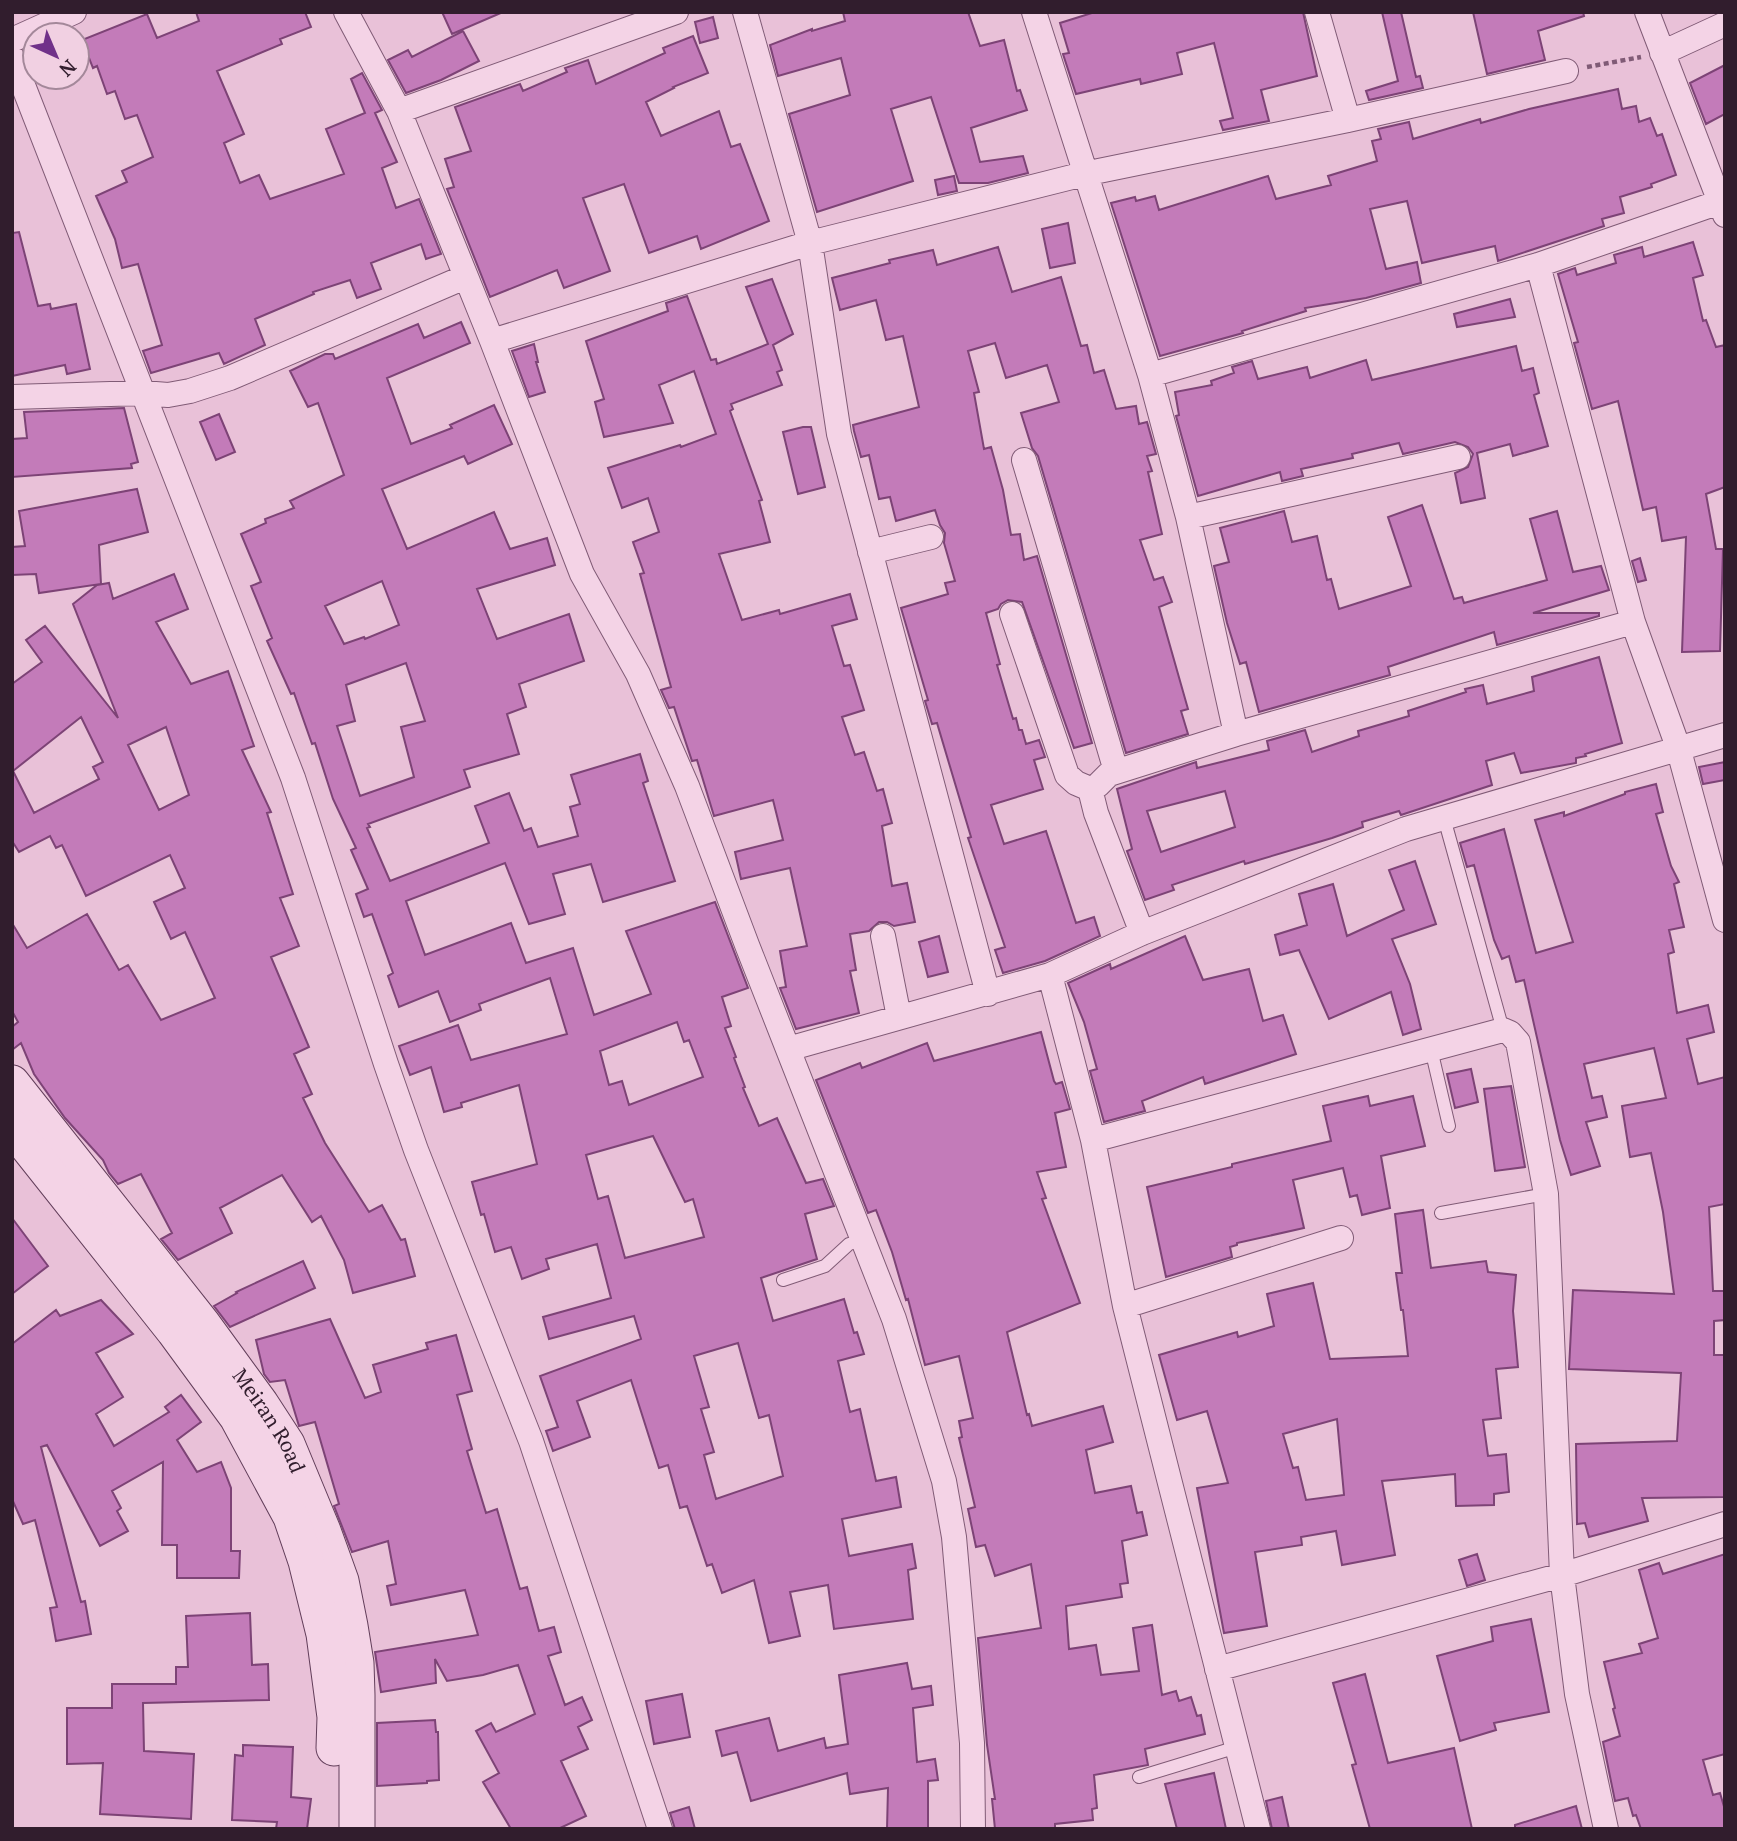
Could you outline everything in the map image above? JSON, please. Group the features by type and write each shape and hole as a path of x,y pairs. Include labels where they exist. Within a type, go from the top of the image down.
{"main road":[{"name":"Meiran Road","path":"12,1083 202,1323 287,1444 341,1581 350,1626 356,1663 357,1829"},
{"name":"Meiran Road","path":"12,1127 166,1320 237,1417 291,1517 306,1561 324,1634 335,1717 334,1829"}],"street":[{"path":"12,40 74,12"},
{"path":"346,12 399,111 582,574 638,674 687,786 894,1319 944,1481 954,1537 972,1743 973,1829"},
{"path":"399,111 676,12"},
{"path":"745,12 810,243 839,434 988,994"},
{"path":"1034,12 1150,375 1188,517 1236,734"},
{"path":"1317,12 1348,120"},
{"path":"1150,375 1538,265 1722,209 1647,12"},
{"path":"1662,53 1725,24"},
{"path":"12,58 17,81 143,393 293,778 416,1150 531,1441 660,1829"},
{"path":"492,341 810,243 1084,174 1348,120 1566,71"},
{"path":"1538,265 1633,622 1678,747 1725,920"},
{"path":"12,397 143,393 169,395 190,391 230,378 465,277"},
{"path":"1188,517 1458,457"},
{"path":"1024,460 1116,771"},
{"path":"870,552 932,537"},
{"path":"1012,614 1067,775 1076,783 1090,789 1116,771 1236,734 1633,622"},
{"path":"788,1049 1050,975 1142,933 1406,829 1725,735"},
{"path":"1090,789 1096,813 1142,933"},
{"path":"883,936 899,1017"},
{"path":"1050,975 1093,1140 1125,1306 1258,1829"},
{"path":"1093,1140 1503,1030 1518,1042 1546,1194 1562,1575 1577,1694 1606,1829"},
{"path":"1125,1306 1341,1238"},
{"path":"1216,1669 1562,1575 1725,1524"}],"lane":[{"path":"1444,818 1503,1030"},
{"path":"1431,1049 1450,1126"},
{"path":"1441,1213 1546,1194"},
{"path":"783,1280 825,1266 849,1244 864,1240"},
{"path":"1139,1777 1237,1747"}],"path":[{"path":"1566,71 1662,53"}],"building":[{"path":"196,12 305,12 311,27 280,39 282,44 217,71 244,134 224,143 240,183 259,175 270,199 344,174 326,129 365,113 351,79 362,73 382,110 375,113 397,162 382,168 396,208 419,199 441,254 426,259 421,244 371,263 381,289 357,298 350,280 313,292 314,294 255,319 265,345 224,364 219,353 151,373 143,351 162,345 138,264 122,268 115,239 96,196 127,182 122,171 153,157 137,115 125,119 115,91 107,94 97,66 93,68 91,36 147,14 157,38 199,21"},
{"path":"442,12 503,12 452,34"},
{"path":"843,12 968,12 980,46 1004,40 1017,91 1020,90 1027,110 971,128 980,162 1023,156 1028,173 988,183 959,183 931,97 891,109 913,181 817,212 789,114 850,95 841,58 778,76 770,45 812,29 845,21"},
{"path":"1095,12 1303,12 1317,76 1261,90 1269,121 1223,130 1220,121 1233,118 1214,43 1177,53 1182,74 1141,84 1140,79 1076,94 1063,54 1069,53 1060,23"},
{"path":"1382,12 1401,12 1416,77 1420,76 1423,88 1369,100 1366,91 1398,81"},
{"path":"1473,12 1583,12 1584,16 1538,31 1545,60 1487,74"},
{"path":"713,17 718,38 700,43 695,22"},
{"path":"463,31 479,61 441,80 406,93 388,60 408,50 412,57"},
{"path":"693,36 708,73 673,87 646,102 661,136 719,111 731,147 740,144 769,221 701,249 697,236 649,253 624,184 583,198 610,271 564,288 557,270 490,297 447,189 454,187 445,159 471,151 455,107 520,84 523,91 567,72 565,68 588,60 596,84 665,53 663,48"},
{"path":"1725,65 1725,114 1706,124 1690,83"},
{"path":"1618,89 1622,109 1636,106 1639,122 1650,118 1657,136 1662,134 1676,175 1651,184 1652,187 1620,197 1624,213 1602,219 1604,226 1498,261 1495,246 1422,263 1407,201 1370,209 1386,269 1417,262 1421,283 1366,298 1305,308 1306,311 1242,331 1243,333 1160,356 1111,203 1135,197 1136,201 1155,196 1159,210 1268,176 1276,199 1331,185 1328,176 1377,161 1372,141 1381,139 1378,129 1409,122 1413,139 1480,119 1481,123"},
{"path":"954,176 957,191 938,195 935,180"},
{"path":"1068,223 1075,263 1050,268 1042,229"},
{"path":"19,232 38,306 50,304 51,309 76,304 90,369 67,374 65,365 12,376 12,233"},
{"path":"1693,242 1703,275 1693,278 1703,321 1706,320 1716,347 1725,345 1725,487 1706,494 1716,549 1723,549 1720,651 1682,652 1686,537 1662,541 1656,507 1643,510 1618,401 1592,409 1574,343 1578,342 1558,274 1575,268 1577,275 1616,263 1614,255 1642,247 1644,257"},
{"path":"998,247 1012,292 1061,277 1081,346 1087,345 1094,373 1104,370 1116,409 1136,406 1139,424 1147,422 1156,454 1147,456 1152,471 1148,472 1162,534 1140,540 1154,580 1163,577 1172,602 1159,607 1188,709 1181,711 1188,734 1126,753 1038,456 1032,448 1021,413 1059,402 1047,365 1006,378 995,343 968,351 979,392 974,393 984,449 991,447 1003,490 1011,535 1020,534 1024,560 1037,556 1092,743 1074,748 1022,602 1008,600 998,609 986,613 1000,664 997,665 1013,719 1016,718 1026,744 1039,740 1045,757 1034,760 1043,789 991,805 1004,844 1046,831 1076,923 1094,917 1100,936 1045,961 1003,973 995,950 1005,947 968,838 971,837 937,723 932,724 925,701 928,700 901,608 948,594 945,583 955,581 944,543 945,533 935,510 896,521 890,497 879,499 869,455 861,457 853,425 919,407 903,336 886,340 876,300 840,310 832,278 890,263 889,260 933,250 937,265"},
{"path":"772,279 793,334 773,345 782,370 777,372 782,385 731,404 733,409 730,411 762,500 759,501 770,542 719,554 742,620 779,610 780,614 850,594 857,619 832,626 844,666 850,665 864,710 842,717 855,755 864,752 877,791 883,789 892,823 882,826 892,886 907,883 915,922 894,926 879,922 869,931 850,934 856,970 850,971 859,1013 796,1029 780,988 786,987 780,951 807,946 790,868 741,879 735,852 783,840 773,800 714,816 697,760 692,761 674,707 669,708 661,690 671,687 640,574 644,573 633,542 659,532 648,498 622,508 608,468 716,434 694,371 659,385 673,423 604,437 595,402 604,399 586,341 668,311 666,303 687,296 711,360 716,359 717,364 768,344 746,287"},
{"path":"1510,299 1515,317 1457,327 1454,314"},
{"path":"461,322 470,343 387,378 411,444 452,428 450,425 494,405 512,444 468,464 464,456 382,489 407,549 494,512 510,549 547,538 555,565 477,589 497,639 569,614 584,661 519,684 526,707 507,714 519,754 464,770 470,787 368,824 370,827 367,828 390,881 489,843 475,806 509,793 524,831 531,828 538,847 578,836 570,807 580,804 571,775 640,754 648,781 643,783 675,881 603,902 591,864 553,874 565,914 529,924 505,863 406,901 425,955 511,923 526,963 573,948 594,1015 651,994 626,931 715,902 748,988 722,997 731,1026 725,1028 745,1087 743,1088 759,1126 777,1118 806,1183 823,1179 834,1206 805,1214 817,1259 761,1278 773,1321 844,1299 854,1333 857,1332 864,1354 838,1361 850,1412 860,1409 876,1481 896,1477 901,1507 842,1519 849,1556 912,1544 916,1568 908,1570 913,1619 834,1629 828,1585 790,1592 800,1636 769,1643 754,1580 722,1593 712,1564 707,1566 687,1506 680,1508 668,1465 659,1468 631,1380 577,1401 590,1437 553,1451 546,1431 558,1427 540,1376 641,1339 634,1316 549,1339 543,1317 611,1298 597,1244 546,1259 549,1269 522,1279 511,1247 495,1252 472,1182 537,1164 519,1085 461,1103 462,1107 444,1112 431,1067 410,1075 399,1046 458,1025 471,1060 567,1034 550,978 479,1004 481,1010 450,1022 438,991 399,1007 388,976 393,973 372,914 364,917 356,894 368,889 351,850 356,848 333,799 315,743 312,744 294,693 291,694 267,641 272,638 251,586 261,582 241,534 266,523 265,519 294,508 290,501 344,475 318,403 308,407 290,371 325,354 333,354 335,359 418,324 424,338","holes":["382,581 399,625 365,639 364,637 344,644 325,606","406,663 425,721 401,727 414,777 360,796 337,726 355,721 346,685","677,1022 684,1042 689,1040 703,1077 629,1105 622,1081 609,1085 600,1051","653,1136 685,1202 693,1199 704,1237 625,1258 608,1196 598,1199 586,1155","738,1343 759,1418 769,1415 783,1476 716,1499 704,1455 714,1452 701,1409 709,1407 694,1356"]},
{"path":"534,344 545,392 529,397 512,351"},
{"path":"1516,346 1522,371 1533,368 1539,393 1534,395 1548,446 1513,456 1510,444 1477,453 1485,498 1461,503 1455,473 1468,467 1473,454 1468,447 1455,442 1403,454 1399,443 1352,454 1353,458 1301,469 1303,476 1282,481 1280,472 1198,496 1176,416 1179,415 1175,392 1212,385 1211,381 1234,373 1232,367 1252,361 1258,379 1307,367 1310,378 1366,360 1372,380"},
{"path":"124,408 138,462 131,464 132,468 12,477 12,439 27,438 24,412"},
{"path":"219,414 235,452 216,460 200,422"},
{"path":"811,427 825,487 798,494 783,432"},
{"path":"137,489 148,532 99,545 101,584 39,593 36,574 12,575 12,547 25,546 19,511"},
{"path":"1422,505 1454,599 1462,597 1464,603 1547,580 1530,519 1557,511 1573,572 1601,566 1609,590 1533,613 1599,613 1599,616 1497,645 1494,632 1388,667 1390,675 1259,712 1246,662 1240,664 1227,623 1214,566 1229,562 1220,528 1284,511 1292,542 1317,536 1327,580 1331,579 1339,609 1411,586 1388,517"},
{"path":"1640,558 1646,580 1638,582 1632,561"},
{"path":"174,574 188,609 156,622 191,684 228,671 254,746 242,750 271,812 267,813 293,894 280,898 299,946 271,957 309,1047 294,1054 312,1094 303,1098 325,1143 369,1212 382,1205 401,1240 405,1239 415,1276 353,1293 344,1260 321,1216 312,1222 282,1175 220,1208 232,1233 178,1260 161,1239 172,1233 141,1174 118,1184 103,1160 65,1118 34,1074 21,1043 12,1050 12,1027 18,1022 12,1011 12,923 27,948 87,914 119,970 128,965 161,1020 215,998 185,932 171,939 154,902 185,888 170,855 86,896 62,845 56,848 50,836 19,852 12,841 12,684 42,662 26,640 45,626 118,718 73,604 97,585 109,583 113,599","holes":["81,717 103,762 93,767 99,779 34,813 13,771","166,727 189,795 159,810 128,745"]},
{"path":"1599,657 1622,743 1585,754 1586,756 1576,758 1576,763 1521,773 1514,753 1486,761 1492,785 1401,815 1399,811 1362,822 1363,827 1332,838 1245,864 1244,861 1172,885 1174,890 1145,900 1127,851 1132,849 1117,789 1196,762 1197,768 1269,750 1267,741 1305,730 1312,752 1359,736 1358,731 1409,716 1408,711 1466,692 1465,689 1483,685 1487,704 1534,691 1532,677","holes":["1225,791 1235,827 1161,852 1147,811"]},
{"path":"1725,762 1725,780 1703,784 1699,767"},
{"path":"1656,784 1663,812 1656,814 1671,866 1679,882 1674,884 1684,927 1669,930 1674,952 1668,954 1677,1013 1708,1005 1714,1032 1687,1039 1698,1084 1725,1077 1725,1204 1709,1207 1713,1291 1725,1291 1725,1320 1714,1321 1714,1355 1725,1355 1724,1497 1642,1498 1648,1521 1589,1537 1585,1523 1577,1524 1576,1444 1677,1441 1681,1373 1569,1369 1573,1290 1674,1294 1663,1212 1651,1153 1630,1157 1622,1106 1666,1098 1654,1048 1584,1064 1592,1098 1602,1096 1607,1117 1586,1122 1600,1166 1571,1175 1560,1140 1524,980 1516,982 1509,956 1502,959 1494,940 1474,865 1467,867 1460,843 1504,829 1536,953 1573,942 1535,820 1564,812 1564,816 1625,792"},
{"path":"1415,861 1436,924 1392,939 1410,984 1421,1029 1403,1035 1391,992 1329,1019 1299,950 1280,955 1275,935 1307,925 1299,894 1333,884 1347,936 1404,910 1389,870"},
{"path":"939,936 948,972 928,977 919,942"},
{"path":"1185,936 1203,980 1249,969 1263,1021 1283,1015 1296,1054 1205,1084 1203,1077 1142,1101 1145,1111 1104,1122 1090,1071 1097,1069 1084,1022 1068,983 1110,964 1111,969"},
{"path":"1041,1032 1054,1081 1056,1084 1062,1082 1070,1109 1055,1113 1066,1167 1037,1172 1046,1198 1042,1199 1080,1303 1007,1332 1032,1426 1103,1406 1113,1442 1086,1450 1095,1493 1131,1486 1137,1513 1142,1512 1147,1535 1122,1541 1128,1583 1120,1584 1122,1597 1066,1606 1069,1649 1096,1645 1101,1675 1139,1671 1133,1628 1152,1625 1162,1695 1176,1691 1179,1701 1191,1697 1197,1716 1201,1715 1205,1734 1145,1749 1148,1765 1094,1775 1097,1808 1092,1809 1093,1820 1055,1824 1055,1829 995,1829 992,1799 995,1799 987,1745 978,1638 1041,1628 1031,1564 995,1576 985,1545 976,1547 968,1509 975,1507 959,1438 962,1437 959,1421 973,1418 959,1356 925,1365 908,1299 906,1300 876,1210 868,1213 816,1080 860,1063 862,1068 927,1043 934,1061"},
{"path":"1471,1069 1478,1102 1455,1108 1447,1074"},
{"path":"1511,1086 1525,1167 1495,1171 1484,1089"},
{"path":"1368,1096 1370,1106 1413,1096 1425,1146 1381,1156 1390,1208 1362,1215 1357,1195 1350,1197 1343,1168 1293,1180 1304,1228 1237,1243 1230,1247 1232,1257 1166,1277 1147,1187 1331,1141 1323,1106"},
{"path":"1423,1210 1431,1268 1486,1261 1488,1272 1516,1275 1513,1311 1518,1367 1496,1369 1501,1418 1483,1420 1488,1456 1506,1454 1509,1492 1494,1494 1494,1505 1456,1506 1455,1474 1382,1481 1395,1555 1342,1565 1336,1531 1301,1537 1302,1545 1255,1552 1267,1626 1224,1633 1197,1488 1228,1483 1207,1411 1177,1420 1159,1355 1237,1332 1238,1337 1274,1326 1267,1294 1313,1283 1330,1359 1408,1356 1396,1273 1402,1273 1395,1214","holes":["1337,1419 1344,1495 1306,1500 1298,1467 1293,1468 1283,1434"]},
{"path":"12,1218 48,1266 12,1294"},
{"path":"303,1261 315,1288 230,1327 214,1306 236,1292"},
{"path":"101,1300 133,1334 96,1353 123,1397 96,1414 114,1446 169,1412 165,1407 181,1395 201,1422 177,1440 197,1472 221,1462 231,1488 231,1551 240,1551 239,1578 177,1578 177,1545 162,1545 163,1462 112,1491 121,1508 117,1511 128,1531 100,1546 47,1445 41,1447 81,1602 85,1601 91,1634 56,1641 50,1608 57,1607 35,1520 23,1524 12,1499 12,1344 56,1310 60,1316"},
{"path":"330,1319 365,1398 381,1392 373,1365 428,1349 426,1343 456,1335 472,1391 457,1395 472,1449 467,1451 486,1513 497,1509 520,1589 527,1587 539,1631 554,1627 561,1652 548,1656 565,1705 582,1697 592,1720 578,1727 588,1749 561,1761 586,1816 558,1829 511,1829 483,1782 499,1773 476,1731 491,1723 496,1732 535,1714 518,1665 447,1681 435,1659 436,1683 381,1692 375,1652 478,1635 465,1590 391,1605 387,1586 396,1584 388,1541 352,1552 334,1506 339,1504 315,1422 299,1426 285,1380 270,1382 264,1374 256,1340"},
{"path":"1477,1554 1485,1580 1467,1586 1459,1560"},
{"path":"1725,1554 1725,1754 1703,1760 1713,1795 1720,1793 1725,1810 1725,1829 1641,1829 1636,1815 1633,1816 1628,1798 1615,1801 1603,1742 1620,1736 1604,1662 1642,1653 1639,1644 1658,1638 1639,1570 1659,1563 1663,1574"},
{"path":"250,1613 252,1665 268,1664 269,1700 143,1703 144,1751 194,1754 191,1819 100,1814 103,1763 67,1764 67,1708 112,1708 112,1684 176,1684 176,1667 188,1667 186,1616"},
{"path":"1531,1619 1549,1712 1494,1723 1496,1730 1460,1741 1437,1656 1493,1641 1491,1627"},
{"path":"907,1663 912,1689 931,1686 933,1705 913,1708 917,1762 935,1759 938,1780 928,1781 928,1829 887,1829 888,1788 850,1794 847,1773 751,1801 737,1752 722,1756 716,1731 769,1718 778,1751 824,1738 826,1748 848,1744 839,1675"},
{"path":"1365,1674 1388,1763 1454,1748 1472,1829 1370,1829 1352,1765 1356,1764 1333,1683"},
{"path":"682,1694 690,1737 654,1744 646,1701"},
{"path":"435,1720 438,1732 439,1780 377,1786 377,1723"},
{"path":"243,1745 293,1747 291,1797 311,1799 307,1829 276,1829 277,1822 232,1820 235,1755 243,1756"},
{"path":"1214,1773 1226,1829 1177,1829 1165,1784"},
{"path":"1282,1797 1289,1829 1272,1829 1266,1801"},
{"path":"1576,1806 1582,1829 1515,1829 1515,1825"},
{"path":"689,1807 695,1829 675,1829 670,1813"}]}
